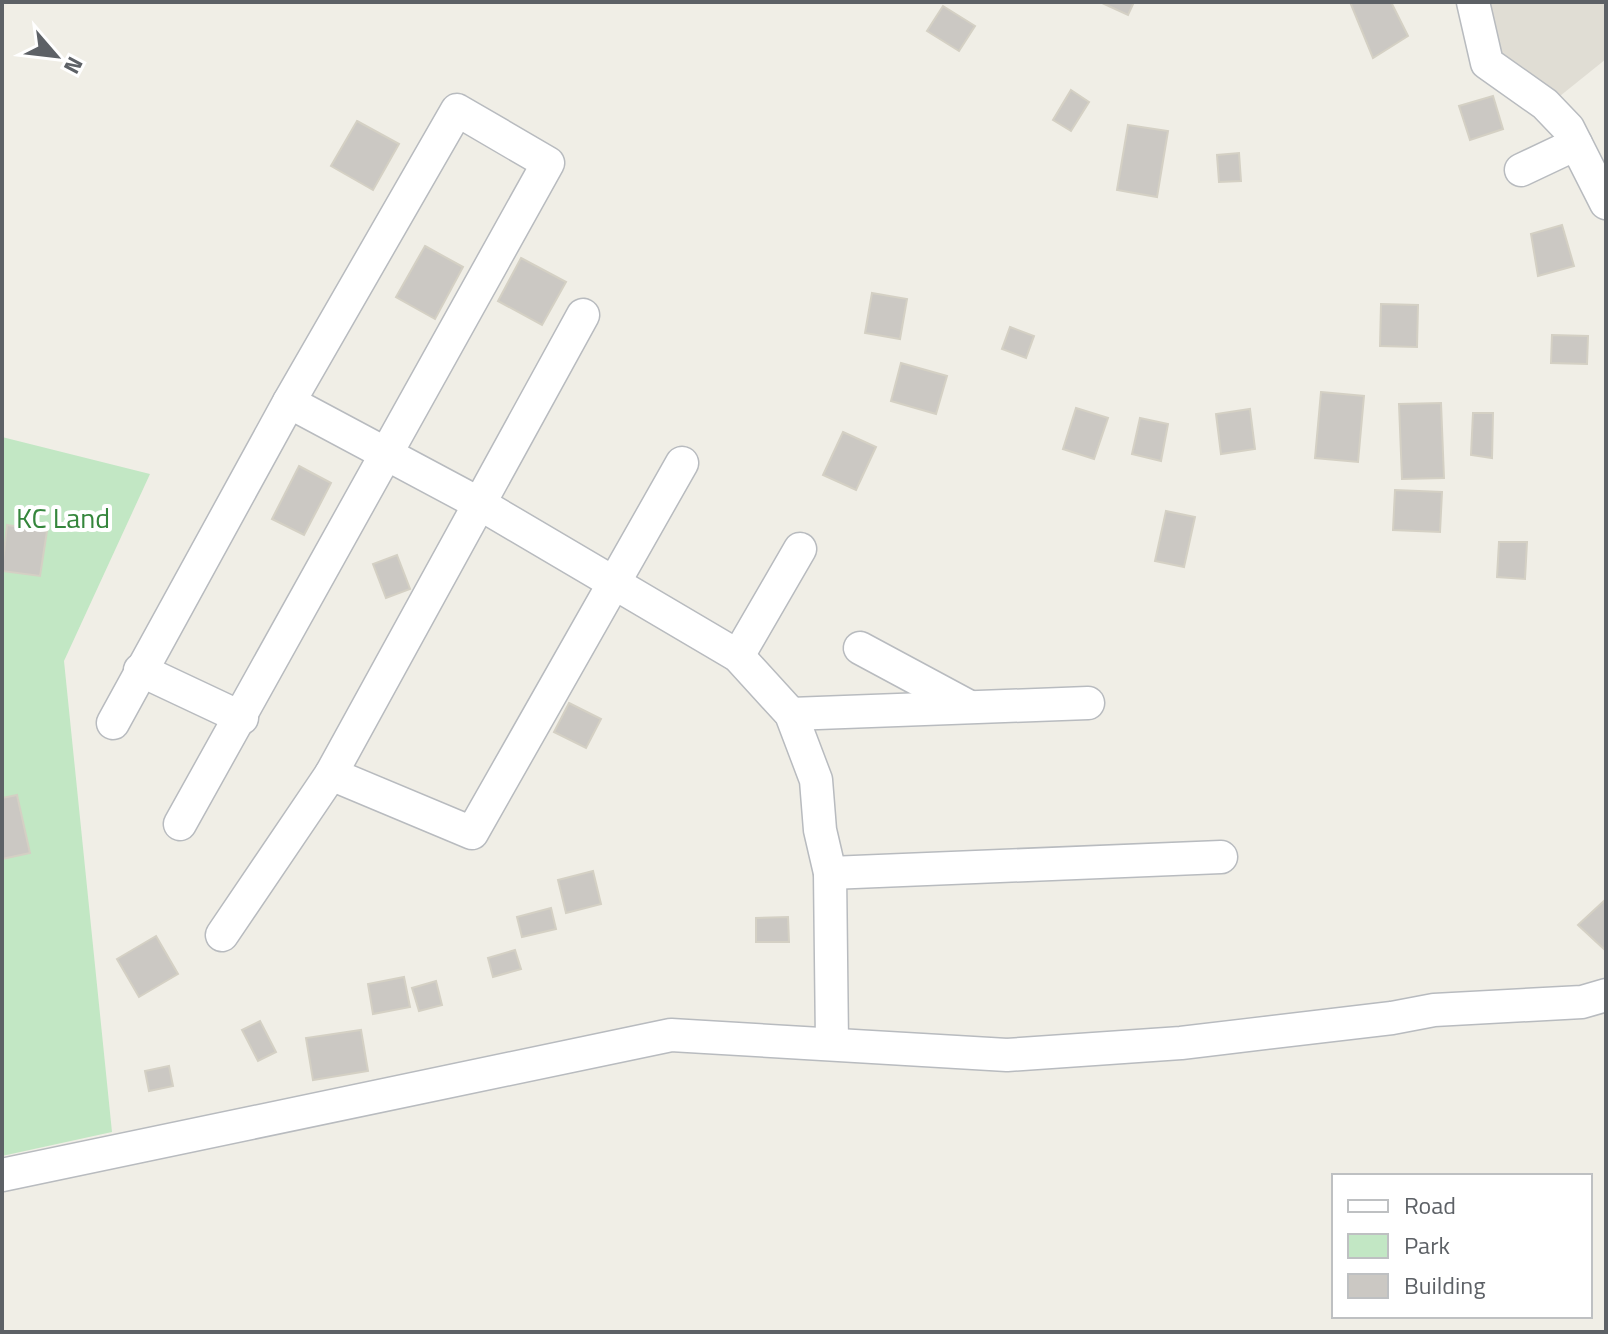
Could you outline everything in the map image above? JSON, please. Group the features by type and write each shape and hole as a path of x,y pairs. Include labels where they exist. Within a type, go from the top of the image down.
{"street":[{"path":"1473,2 1487,63 1545,104 1568,128 1606,203"},
{"path":"113,723 289,402 457,110 548,163 242,718 180,824"},
{"path":"1521,170 1576,144"},
{"path":"222,935 331,774 583,315"},
{"path":"289,402 480,504 738,656 791,714 816,780 820,830 830,873 832,1043"},
{"path":"331,774 472,833 611,583 682,463"},
{"path":"738,656 800,549"},
{"path":"860,648 969,706"},
{"path":"140,670 242,718"},
{"path":"791,714 1088,703"},
{"path":"830,873 1221,857"},
{"path":"2,1175 671,1035 1007,1055 1181,1043 1392,1018 1434,1010 1582,1002 1606,995"}],"shaded area":[{"path":"1485,2 1606,2 1606,59 1560,96 1495,50"}],"green space":[{"name":"KC Land","path":"2,437 150,474 64,661 112,1132 2,1156"}],"building":[{"path":"1100,2 1134,2 1128,15"},
{"path":"1350,2 1391,2 1408,36 1373,58"},
{"path":"943,6 975,26 959,51 927,31"},
{"path":"1071,90 1089,102 1071,131 1053,120"},
{"path":"1493,96 1503,129 1470,140 1459,106"},
{"path":"357,121 399,144 373,190 331,166"},
{"path":"1128,125 1168,131 1157,197 1117,190"},
{"path":"1239,153 1241,181 1219,182 1217,155"},
{"path":"1562,225 1574,266 1538,276 1531,234"},
{"path":"425,246 463,267 435,319 396,297"},
{"path":"521,258 566,282 542,325 498,301"},
{"path":"872,293 907,299 900,339 865,333"},
{"path":"1381,304 1418,305 1417,347 1380,346"},
{"path":"1010,327 1034,336 1026,358 1002,349"},
{"path":"1552,335 1588,336 1587,364 1551,363"},
{"path":"901,363 947,376 936,414 891,401"},
{"path":"1321,392 1364,396 1358,462 1315,458"},
{"path":"1441,403 1444,478 1402,479 1399,404"},
{"path":"1076,408 1108,418 1094,459 1063,449"},
{"path":"1250,409 1255,449 1221,454 1216,414"},
{"path":"1473,413 1493,413 1492,458 1471,455"},
{"path":"1140,418 1168,424 1161,461 1132,454"},
{"path":"843,432 876,447 856,490 823,475"},
{"path":"299,466 331,483 304,535 272,519"},
{"path":"1395,490 1442,492 1440,532 1393,530"},
{"path":"1166,511 1195,517 1184,567 1155,561"},
{"path":"7,525 47,531 40,576 2,571"},
{"path":"1499,542 1527,542 1525,579 1497,577"},
{"path":"397,555 410,589 386,598 373,564"},
{"path":"569,703 601,719 586,748 554,732"},
{"path":"17,795 30,853 2,859 2,798"},
{"path":"593,871 601,904 566,913 558,880"},
{"path":"1606,899 1606,951 1578,925"},
{"path":"551,908 556,929 522,937 517,917"},
{"path":"788,917 789,942 756,942 756,918"},
{"path":"156,936 178,974 139,997 117,959"},
{"path":"515,950 521,969 493,977 488,958"},
{"path":"404,977 410,1007 373,1014 368,984"},
{"path":"436,981 442,1005 419,1011 412,988"},
{"path":"260,1021 276,1052 258,1061 242,1030"},
{"path":"361,1030 368,1071 313,1080 306,1038"},
{"path":"169,1066 173,1086 149,1091 145,1071"}]}
